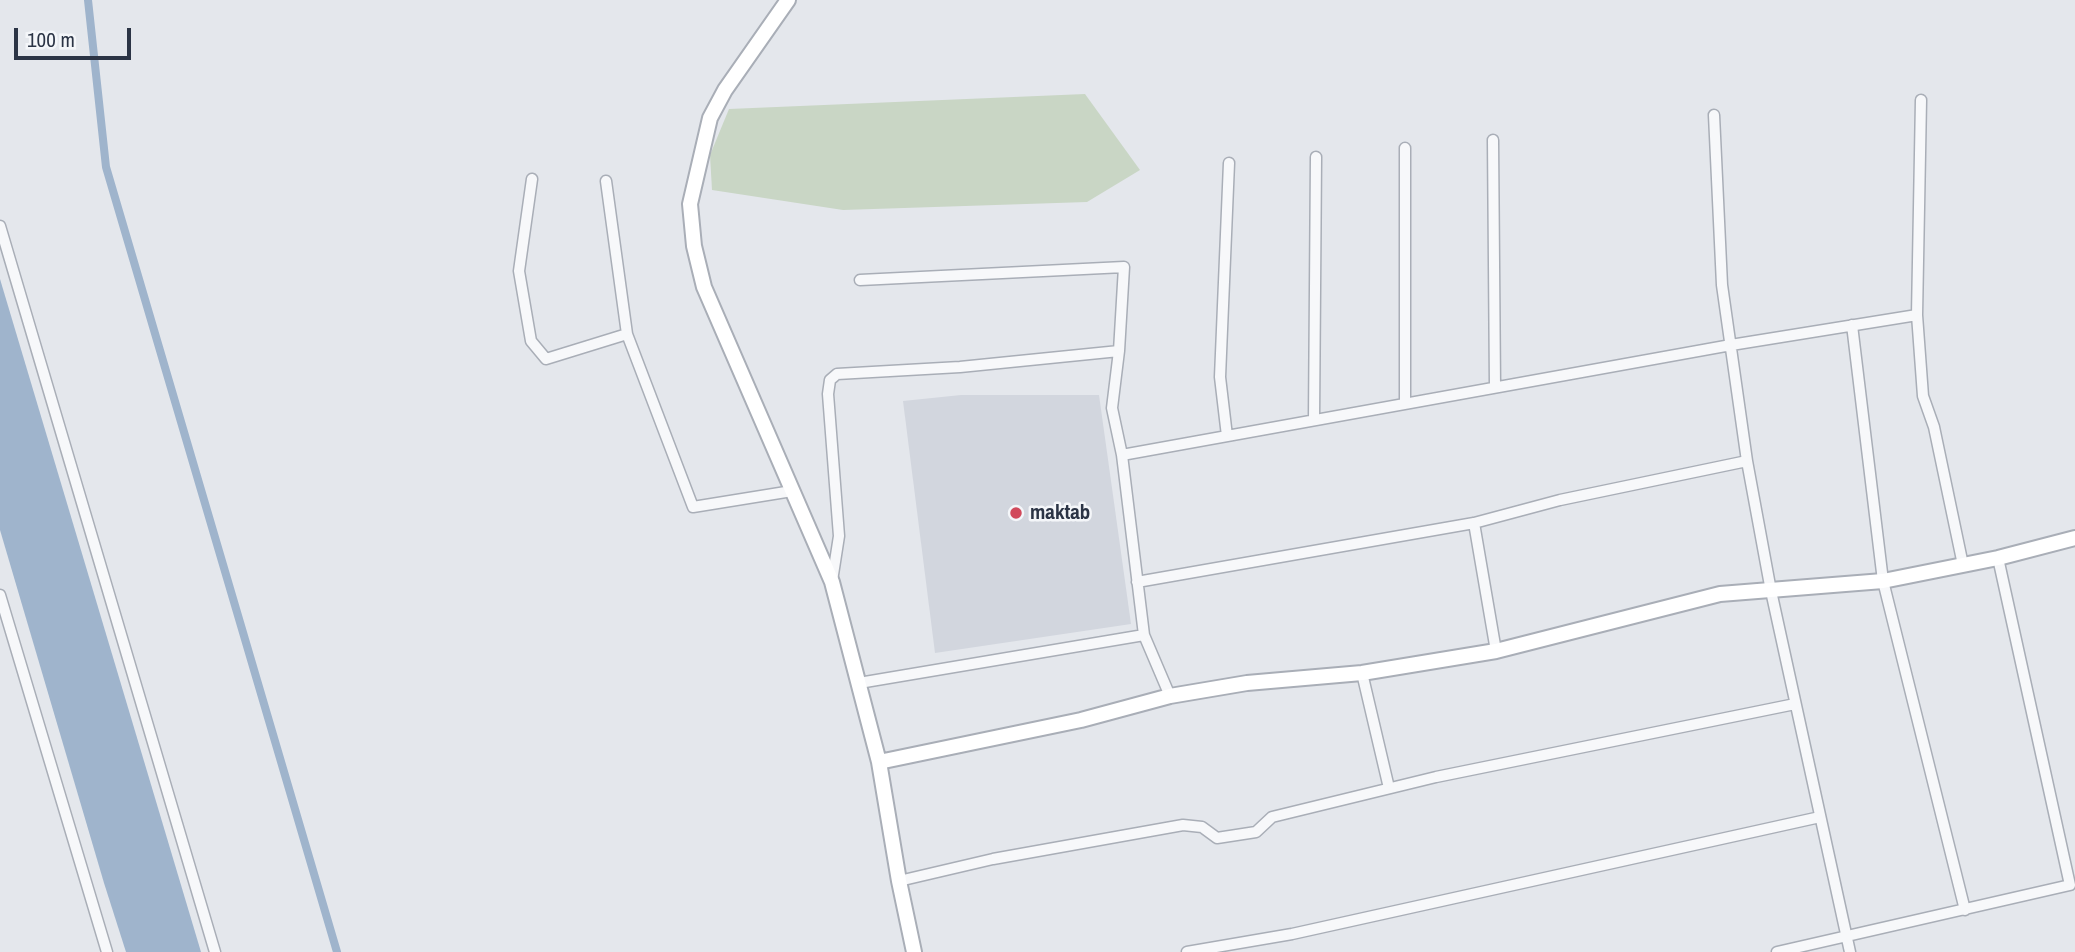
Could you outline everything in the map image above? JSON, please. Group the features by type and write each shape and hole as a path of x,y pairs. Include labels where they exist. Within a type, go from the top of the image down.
{"street":[{"path":"788,0 725,90 710,118 690,204 694,246 704,287 832,582 879,762 914,952"},
{"path":"1921,100 1917,315 1923,396 1934,427 1963,565"},
{"path":"1714,115 1721,285 1747,461 1771,591 1850,952"},
{"path":"1493,140 1495,387"},
{"path":"1405,148 1405,404"},
{"path":"1314,420 1316,157"},
{"path":"1227,436 1220,377 1229,163"},
{"path":"532,179 519,271 531,341 546,359 627,334"},
{"path":"606,181 627,334 693,507 792,491"},
{"path":"0,226 215,952"},
{"path":"860,279 1124,267 1119,351 1112,408 1122,455 1144,635 1170,696"},
{"path":"1122,455 1731,345 1917,315"},
{"path":"1852,325 1883,581 1965,910"},
{"path":"832,582 839,536 828,394 830,380 836,373 960,367 1119,351"},
{"path":"1137,582 1474,523 1597,492 1747,461"},
{"path":"1474,523 1496,651"},
{"path":"879,762 1081,720 1170,696 1247,683 1362,673 1496,651 1720,594 1883,581 1998,558 2075,538"},
{"path":"1777,952 2070,885 1998,558"},
{"path":"0,595 107,952"},
{"path":"859,683 1144,635"},
{"path":"1362,673 1389,789"},
{"path":"899,881 993,859 1183,825 1202,827 1217,838 1256,832 1272,817 1436,777 1795,704"},
{"path":"1187,952 1292,934 1820,817"}],"shaded area":[{"name":"maktab","path":"961,395 1099,395 1131,624 935,653 903,401"}],"green space":[{"path":"1085,94 1140,170 1087,202 843,210 712,190 710,155 729,109"}],"water":[{"path":"0,279 201,952 126,952 104,883 0,530"}],"waterway":[{"path":"88,0 106,167 337,952"}],"place":[{"name":"maktab","path":"1016,513"}]}
